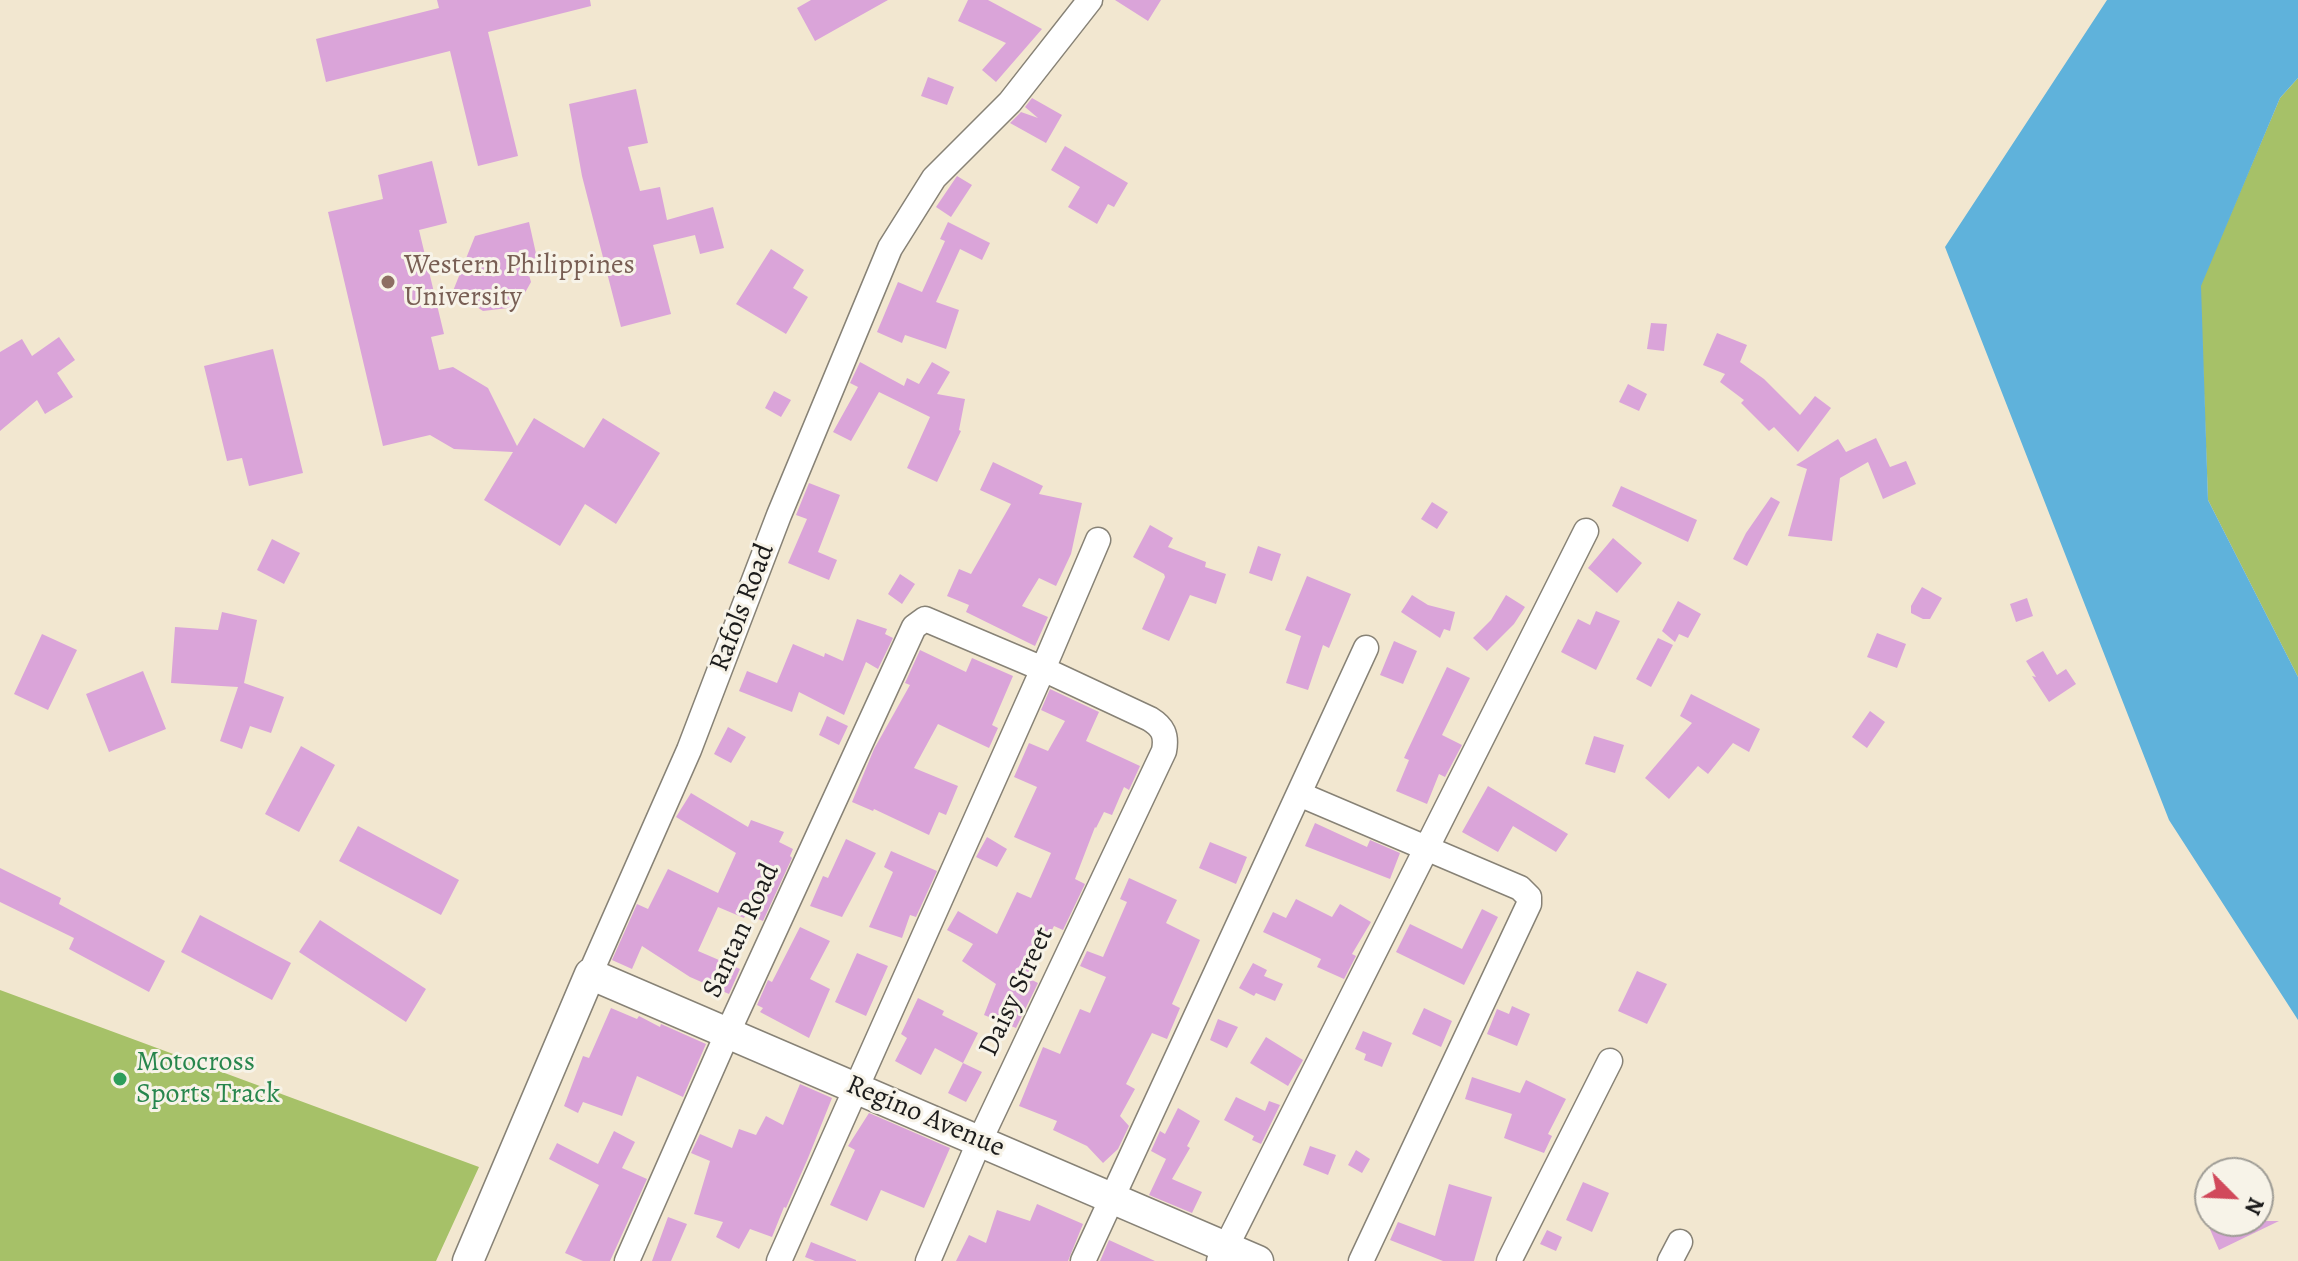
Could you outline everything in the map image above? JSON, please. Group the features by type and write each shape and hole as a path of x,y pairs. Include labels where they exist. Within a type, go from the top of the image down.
{"street":[{"name":"Rafols Road","path":"468,1261 689,750 779,515 890,248 934,178 1010,102 1090,0"},
{"path":"1223,1254 1586,531"},
{"path":"779,1261 1098,540"},
{"name":"Santan Road","path":"627,1261 728,1032 914,627 925,619 1043,669"},
{"path":"1083,1261 1366,648"},
{"name":"Daisy Street","path":"928,1261 980,1140 1164,751 1166,741 1159,724 1043,669"},
{"path":"1299,794 1520,888 1529,897 1529,904 1361,1261"},
{"name":"Regino Avenue","path":"590,974 1112,1197 1223,1254 1258,1261"},
{"path":"1509,1261 1610,1061"}],"green space":[{"path":"2298,78 2298,677 2208,500 2200,286 2280,98"},
{"name":"Motocross Sports Track","path":"0,990 479,1167 436,1261 0,1261"}],"water":[{"path":"2107,0 2298,0 2298,78 2280,98 2201,286 2208,500 2298,677 2298,1020 2169,820 1945,247"}],"building":[{"path":"437,0 590,0 591,6 488,32 518,156 478,166 450,51 326,82 316,39 439,8"},
{"path":"811,0 888,0 815,41 797,8"},
{"path":"968,0 988,0 1042,29 996,82 982,70 1006,43 958,21"},
{"path":"1115,0 1161,0 1148,21"},
{"path":"928,77 954,87 947,105 921,96"},
{"path":"636,89 648,143 628,147 640,191 660,187 667,220 713,207 724,248 700,254 695,235 653,245 671,314 621,327 582,176 569,104"},
{"path":"1032,98 1062,115 1046,143 1010,123 1021,112 1038,118 1025,107"},
{"path":"1065,146 1128,183 1114,207 1108,204 1097,224 1068,207 1080,187 1051,170"},
{"name":"Western Philippines University","path":"432,161 447,223 419,230 444,334 431,337 439,370 453,367 488,388 517,446 534,418 584,448 603,418 660,453 616,524 585,504 560,546 484,500 513,452 454,449 430,435 383,446 328,212 383,199 378,175"},
{"path":"957,176 972,185 951,217 936,207"},
{"path":"529,222 537,258 525,261 531,282 517,307 483,311 453,291 475,236"},
{"path":"948,222 990,243 982,260 960,249 936,302 959,310 946,349 905,335 902,343 877,332 898,282 922,292 945,241 940,239"},
{"path":"771,249 804,270 793,288 808,297 786,334 736,304"},
{"path":"1651,323 1667,324 1664,351 1647,349"},
{"path":"1717,333 1747,345 1740,362 1764,379 1800,415 1815,396 1831,408 1798,452 1774,427 1769,431 1741,403 1744,400 1720,382 1725,374 1703,365"},
{"path":"59,337 75,360 57,373 73,397 45,414 37,400 0,431 0,352 22,339 32,356"},
{"path":"273,349 303,473 249,486 242,458 227,461 204,366"},
{"path":"860,362 904,386 907,378 919,384 932,362 950,372 937,394 965,399 961,431 937,482 907,468 930,417 879,392 851,441 833,432 858,387 850,383"},
{"path":"1628,384 1647,394 1639,411 1619,402"},
{"path":"774,391 791,400 781,417 765,408"},
{"path":"1876,438 1890,467 1906,461 1916,484 1883,499 1868,462 1840,478 1832,541 1788,536 1807,469 1796,465 1838,439 1846,452"},
{"path":"993,462 1043,486 1039,494 1082,503 1071,554 1056,586 1039,578 1022,606 1048,617 1035,646 966,612 969,605 947,596 959,569 971,574 1011,504 980,490"},
{"path":"809,483 840,495 818,552 837,560 829,580 788,563 807,519 796,515"},
{"path":"1621,486 1697,520 1688,542 1612,506"},
{"path":"1771,497 1780,502 1747,566 1733,559 1746,533"},
{"path":"1432,502 1448,512 1437,529 1421,519"},
{"path":"1150,525 1173,538 1168,547 1206,562 1205,567 1226,574 1216,604 1190,595 1169,641 1142,629 1165,577 1133,557"},
{"path":"1613,538 1642,563 1617,593 1588,568"},
{"path":"272,539 300,553 284,584 257,570"},
{"path":"1258,546 1281,554 1272,581 1249,573"},
{"path":"900,574 915,584 902,604 888,594"},
{"path":"1307,576 1351,594 1329,648 1323,645 1308,690 1286,683 1301,636 1285,630"},
{"path":"1922,587 1942,598 1930,619 1911,613 1911,606"},
{"path":"1412,595 1428,605 1455,612 1450,631 1444,629 1440,638 1401,612"},
{"path":"1506,595 1525,607 1514,624 1487,651 1473,638 1491,620"},
{"path":"2027,598 2033,616 2016,622 2010,604"},
{"path":"1678,601 1701,614 1688,638 1679,634 1675,642 1662,631"},
{"path":"1596,611 1620,621 1596,670 1561,652 1578,619 1590,625"},
{"path":"222,612 257,620 244,683 284,697 271,733 250,726 242,749 220,741 238,687 171,683 175,627 218,630"},
{"path":"857,619 887,629 885,634 893,638 878,669 866,662 844,715 799,692 792,712 739,691 747,671 777,683 793,644 843,661"},
{"path":"1877,633 1906,644 1897,668 1867,657"},
{"path":"42,634 77,650 48,710 14,694"},
{"path":"1658,638 1673,645 1651,687 1636,679"},
{"path":"1394,641 1417,651 1403,684 1380,675"},
{"path":"920,650 966,672 972,658 1013,676 992,725 998,728 989,748 938,724 914,768 958,786 946,815 939,812 929,835 852,802 874,749 910,685 905,683"},
{"path":"2043,651 2057,675 2066,669 2076,684 2049,702 2026,661"},
{"path":"1447,667 1470,678 1442,735 1462,745 1445,777 1439,774 1427,804 1396,791 1409,760 1404,758"},
{"path":"143,671 166,729 109,752 86,694"},
{"path":"1050,689 1099,712 1086,741 1140,766 1129,790 1124,787 1112,815 1104,812 1095,827 1075,879 1085,884 1063,930 1054,926 1028,978 1038,983 1016,1028 984,1015 996,984 962,961 973,944 947,930 958,911 997,934 1017,892 1031,898 1051,853 1014,837 1037,787 1014,777 1029,743 1048,751 1065,721 1041,710"},
{"path":"1691,694 1760,729 1749,752 1733,743 1708,774 1698,766 1669,799 1645,778 1692,723 1680,716"},
{"path":"1870,711 1885,722 1867,748 1852,737"},
{"path":"827,716 848,726 839,745 819,735"},
{"path":"728,727 746,737 731,763 714,754"},
{"path":"1594,736 1624,745 1615,773 1585,764"},
{"path":"301,746 335,765 299,832 265,814"},
{"path":"1488,786 1568,834 1556,852 1513,826 1498,852 1462,832"},
{"path":"691,793 748,827 751,820 784,832 779,842 793,849 792,858 763,921 746,914 744,918 718,907 698,951 740,969 729,994 690,977 642,946 632,969 612,960 637,904 648,909 668,869 718,893 736,853 676,817"},
{"path":"1315,823 1367,847 1370,840 1400,853 1390,879 1305,846"},
{"path":"358,826 459,880 441,915 339,861"},
{"path":"987,837 1007,849 997,867 976,857"},
{"path":"846,839 876,853 842,917 810,906 823,876 828,878"},
{"path":"1210,842 1247,857 1236,884 1199,868"},
{"path":"891,851 937,871 916,917 910,915 902,938 869,927 893,872 884,867"},
{"path":"0,868 61,898 59,904 165,961 149,992 69,949 74,938 0,902"},
{"path":"1129,878 1177,900 1166,923 1200,940 1172,1004 1180,1008 1167,1039 1152,1033 1126,1084 1135,1089 1120,1116 1129,1126 1118,1149 1103,1163 1087,1146 1053,1130 1057,1121 1019,1106 1043,1047 1060,1054 1080,1009 1090,1013 1106,977 1080,966 1087,951 1103,957 1127,902 1120,899"},
{"path":"1296,899 1332,917 1340,904 1371,922 1352,954 1356,956 1344,979 1317,967 1321,959 1263,932 1273,912 1286,918"},
{"path":"1482,909 1498,917 1464,985 1396,952 1410,924 1462,949"},
{"path":"200,915 291,963 272,1000 181,952"},
{"path":"320,920 426,989 406,1022 299,952"},
{"path":"800,927 830,941 810,979 830,989 809,1038 760,1012 763,1008 757,1005 768,980 772,982"},
{"path":"857,953 888,966 866,1016 835,1002"},
{"path":"1253,963 1267,970 1264,976 1283,984 1275,1001 1256,993 1254,996 1239,988"},
{"path":"1637,971 1667,984 1647,1024 1618,1011"},
{"path":"918,998 944,1011 942,1015 978,1033 963,1063 935,1048 921,1075 895,1061 907,1038 901,1034"},
{"path":"1512,1006 1530,1014 1517,1046 1487,1034 1497,1009 1509,1014"},
{"path":"611,1008 637,1019 639,1016 660,1027 661,1024 706,1044 683,1097 637,1076 622,1116 583,1102 578,1113 564,1106 583,1056 589,1058"},
{"path":"1424,1008 1452,1021 1441,1047 1412,1034"},
{"path":"1218,1019 1238,1027 1227,1048 1210,1040"},
{"path":"1363,1031 1392,1043 1382,1067 1364,1060 1366,1054 1355,1049"},
{"path":"1266,1037 1303,1060 1288,1086 1250,1063"},
{"path":"963,1063 982,1072 966,1102 948,1093"},
{"path":"1472,1077 1520,1093 1526,1080 1566,1099 1548,1134 1552,1136 1544,1153 1504,1138 1512,1114 1465,1099"},
{"path":"800,1084 832,1098 772,1237 750,1229 739,1249 716,1237 723,1222 694,1214 710,1161 691,1153 700,1134 732,1148 739,1129 756,1135 766,1116 783,1125"},
{"path":"1236,1097 1265,1111 1269,1101 1280,1105 1261,1144 1252,1140 1254,1136 1224,1120"},
{"path":"1178,1108 1200,1121 1187,1146 1190,1148 1172,1179 1202,1192 1192,1213 1149,1195 1166,1159 1151,1151 1160,1131 1165,1134"},
{"path":"869,1113 950,1148 924,1208 881,1190 867,1221 830,1205 855,1150 848,1146"},
{"path":"614,1131 635,1142 622,1168 647,1179 610,1261 583,1261 565,1253 599,1185 549,1159 557,1143 598,1164"},
{"path":"1310,1146 1336,1155 1328,1175 1303,1165"},
{"path":"1356,1150 1370,1159 1362,1173 1348,1165"},
{"path":"1583,1182 1609,1193 1592,1232 1566,1220"},
{"path":"1449,1184 1492,1197 1474,1261 1443,1261 1390,1240 1398,1222 1435,1236"},
{"path":"1037,1204 1083,1224 1068,1261 956,1261 969,1235 986,1243 997,1210 1030,1221"},
{"path":"668,1217 687,1224 671,1261 652,1261"},
{"path":"1547,1230 1562,1237 1556,1251 1540,1244"},
{"path":"2213,1237 2246,1237 2219,1250"},
{"path":"1109,1240 1155,1261 1100,1261"},
{"path":"811,1242 856,1261 815,1261 805,1257"}],"place":[{"name":"Western Philippines University","path":"388,282"},
{"name":"Motocross Sports Track","path":"120,1079"}]}
